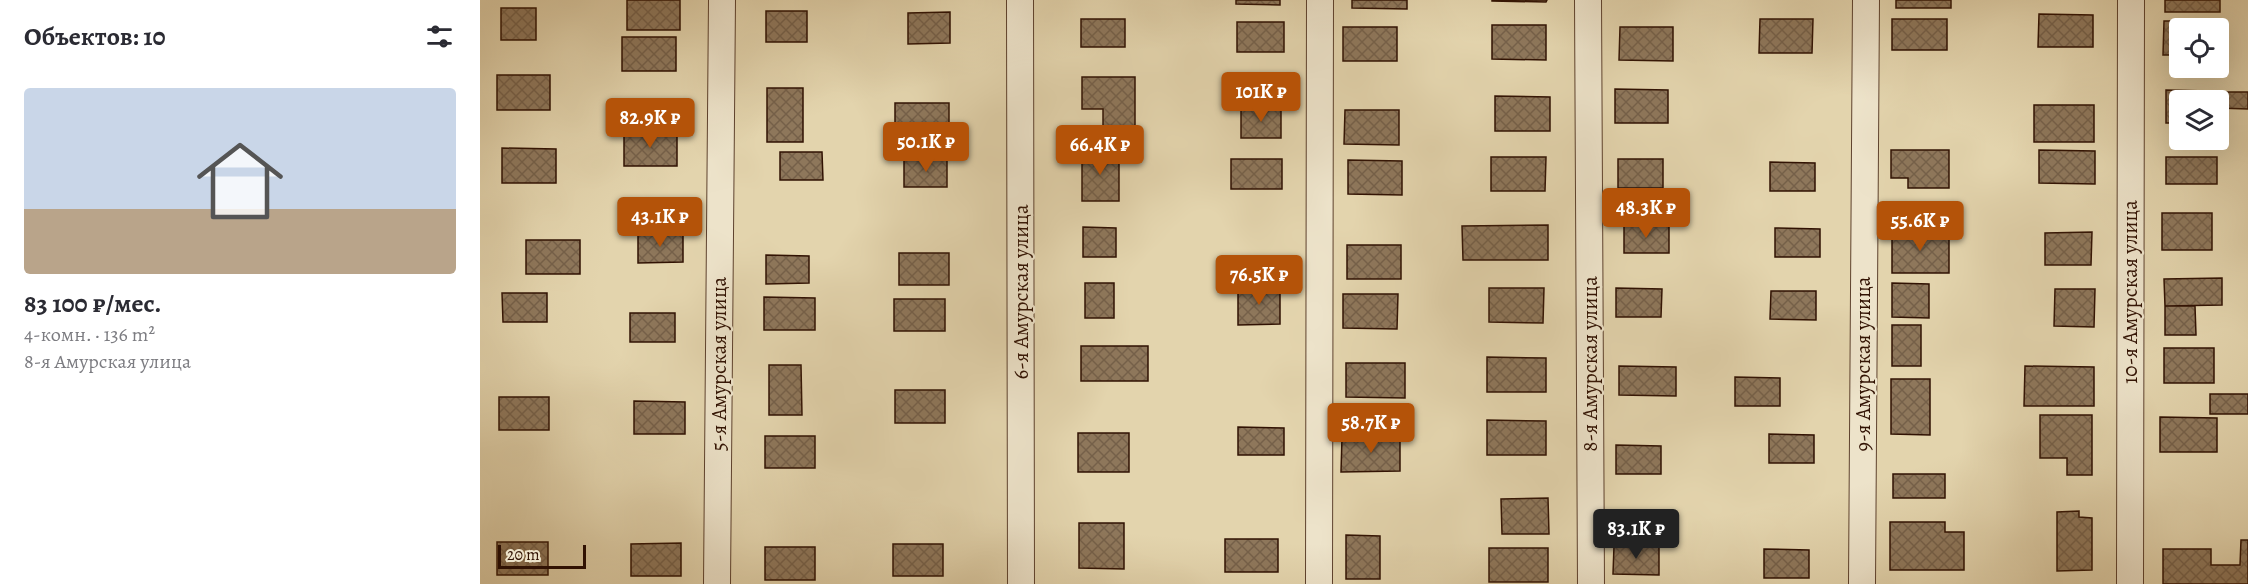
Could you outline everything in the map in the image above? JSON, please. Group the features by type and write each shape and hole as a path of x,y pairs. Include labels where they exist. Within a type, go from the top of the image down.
{"street":[{"name":"5-я Амурская улица","path":"717,584 722,0"},
{"name":"6-я Амурская улица","path":"1020,0 1021,584"},
{"path":"1319,584 1320,0"},
{"name":"8-я Амурская улица","path":"1588,0 1591,584"},
{"name":"9-я Амурская улица","path":"1862,584 1866,0"},
{"name":"10-я Амурская улица","path":"2130,584 2131,0"}],"building":[{"path":"627,0 680,0 680,30 627,30"},
{"path":"1236,0 1280,0 1280,5 1236,4"},
{"path":"1352,0 1407,0 1407,9 1352,8"},
{"path":"1492,0 1547,0 1546,2"},
{"path":"1896,0 1951,0 1951,8 1896,8"},
{"path":"2165,0 2220,0 2220,12 2165,12"},
{"path":"501,8 536,8 536,40 501,40"},
{"path":"766,11 807,11 807,42 766,42"},
{"path":"950,12 950,43 908,44 908,13"},
{"path":"2039,14 2093,15 2093,47 2038,47"},
{"path":"1081,19 1125,19 1125,47 1081,47"},
{"path":"1760,19 1813,19 1812,53 1759,53"},
{"path":"1892,19 1947,19 1947,50 1892,50"},
{"path":"2164,21 2169,21 2169,55 2163,55"},
{"path":"1237,22 1284,22 1284,52 1237,52"},
{"path":"1492,25 1546,25 1546,60 1492,59"},
{"path":"1343,27 1397,27 1397,61 1343,61"},
{"path":"1620,27 1673,27 1673,61 1619,60"},
{"path":"622,37 676,37 676,71 622,71"},
{"path":"497,75 550,75 550,110 497,110"},
{"path":"1082,77 1135,77 1135,127 1103,126 1103,109 1082,109"},
{"path":"767,88 803,88 803,142 767,142"},
{"path":"1615,89 1668,90 1668,123 1615,123"},
{"path":"2166,90 2169,90 2169,123 2166,123"},
{"path":"2229,92 2248,92 2248,109 2229,108"},
{"path":"1495,96 1550,97 1550,131 1495,131"},
{"path":"895,103 949,103 949,138 895,138"},
{"path":"2034,105 2094,105 2094,142 2034,142"},
{"path":"1241,108 1281,108 1281,138 1241,138"},
{"path":"1345,110 1399,110 1399,145 1344,144"},
{"path":"624,132 677,132 677,166 624,166"},
{"path":"502,148 556,149 556,183 502,183"},
{"path":"1891,150 1949,150 1949,188 1908,188 1908,178 1891,178"},
{"path":"2039,150 2095,151 2095,184 2039,183"},
{"path":"1082,151 1119,151 1119,201 1082,201"},
{"path":"780,152 822,152 823,180 780,180"},
{"path":"1491,157 1546,157 1545,191 1491,191"},
{"path":"2166,157 2217,157 2217,184 2166,184"},
{"path":"904,159 947,159 947,187 904,187"},
{"path":"1231,159 1282,159 1282,189 1231,189"},
{"path":"1618,159 1663,159 1663,188 1618,188"},
{"path":"1348,160 1402,161 1402,195 1348,194"},
{"path":"1770,162 1815,163 1815,191 1770,191"},
{"path":"2162,213 2212,213 2212,250 2162,250"},
{"path":"1624,224 1669,224 1669,253 1624,253"},
{"path":"1548,225 1548,260 1463,260 1462,226"},
{"path":"1083,227 1116,228 1116,257 1083,257"},
{"path":"1775,228 1820,229 1820,257 1775,257"},
{"path":"1892,231 1949,231 1949,273 1892,273"},
{"path":"2092,232 2091,265 2045,265 2045,233"},
{"path":"638,233 683,233 683,262 638,263"},
{"path":"526,240 580,240 580,274 526,274"},
{"path":"1347,245 1401,245 1401,279 1347,279"},
{"path":"899,253 949,253 949,285 899,285"},
{"path":"766,255 809,256 809,283 766,284"},
{"path":"2222,278 2222,305 2165,306 2164,279"},
{"path":"1085,283 1114,283 1114,318 1085,318"},
{"path":"1892,283 1929,284 1929,318 1892,317"},
{"path":"1238,288 1280,288 1280,324 1238,325"},
{"path":"1489,288 1544,288 1543,323 1489,322"},
{"path":"1616,288 1662,289 1661,317 1616,317"},
{"path":"2055,289 2095,289 2094,327 2054,326"},
{"path":"1771,291 1816,291 1816,320 1770,319"},
{"path":"502,293 547,293 547,322 503,322"},
{"path":"1343,294 1398,294 1397,329 1343,328"},
{"path":"764,297 815,298 815,330 764,330"},
{"path":"894,299 945,299 945,331 894,331"},
{"path":"2165,306 2195,306 2196,335 2165,335"},
{"path":"630,313 675,313 675,342 630,342"},
{"path":"1892,325 1921,325 1921,366 1892,366"},
{"path":"1081,346 1148,346 1148,381 1081,381"},
{"path":"2164,348 2214,348 2214,383 2164,383"},
{"path":"1487,357 1546,358 1546,392 1487,392"},
{"path":"1346,363 1405,363 1405,398 1346,397"},
{"path":"769,365 801,365 802,415 769,415"},
{"path":"1619,366 1676,367 1676,396 1619,395"},
{"path":"2025,366 2094,367 2094,406 2024,406"},
{"path":"1735,377 1780,378 1780,406 1735,406"},
{"path":"1891,379 1930,379 1930,435 1891,434"},
{"path":"895,390 945,390 945,423 895,423"},
{"path":"2210,394 2248,394 2248,414 2210,414"},
{"path":"499,397 549,397 549,430 499,430"},
{"path":"634,401 685,402 685,434 634,434"},
{"path":"2040,415 2092,415 2092,475 2067,475 2067,458 2040,458"},
{"path":"2160,417 2217,418 2217,452 2160,452"},
{"path":"1487,420 1546,421 1546,455 1487,455"},
{"path":"1238,427 1284,428 1284,455 1238,455"},
{"path":"1078,433 1129,433 1129,472 1078,472"},
{"path":"1769,434 1814,435 1814,463 1769,463"},
{"path":"765,436 815,436 815,468 765,468"},
{"path":"1342,437 1400,437 1400,471 1341,472"},
{"path":"1616,445 1661,446 1661,474 1616,474"},
{"path":"1893,474 1945,474 1945,498 1893,498"},
{"path":"1548,498 1549,534 1502,534 1501,499"},
{"path":"2079,511 2079,517 2092,518 2092,570 2057,571 2057,512"},
{"path":"1890,522 1945,522 1945,532 1964,532 1964,570 1890,570"},
{"path":"1079,523 1124,523 1124,569 1079,568"},
{"path":"1346,535 1380,536 1380,579 1346,579"},
{"path":"1225,539 1278,539 1278,572 1225,572"},
{"path":"2241,540 2248,540 2248,584 2163,584 2163,549 2211,549 2211,565 2240,565"},
{"path":"497,542 548,542 548,575 497,575"},
{"path":"681,543 681,576 631,576 631,544"},
{"path":"893,544 943,544 943,576 893,576"},
{"path":"1614,546 1659,546 1659,575 1613,574"},
{"path":"765,547 815,547 815,580 765,580"},
{"path":"1489,548 1548,548 1548,582 1489,582"},
{"path":"1764,549 1809,550 1809,578 1764,578"}]}
